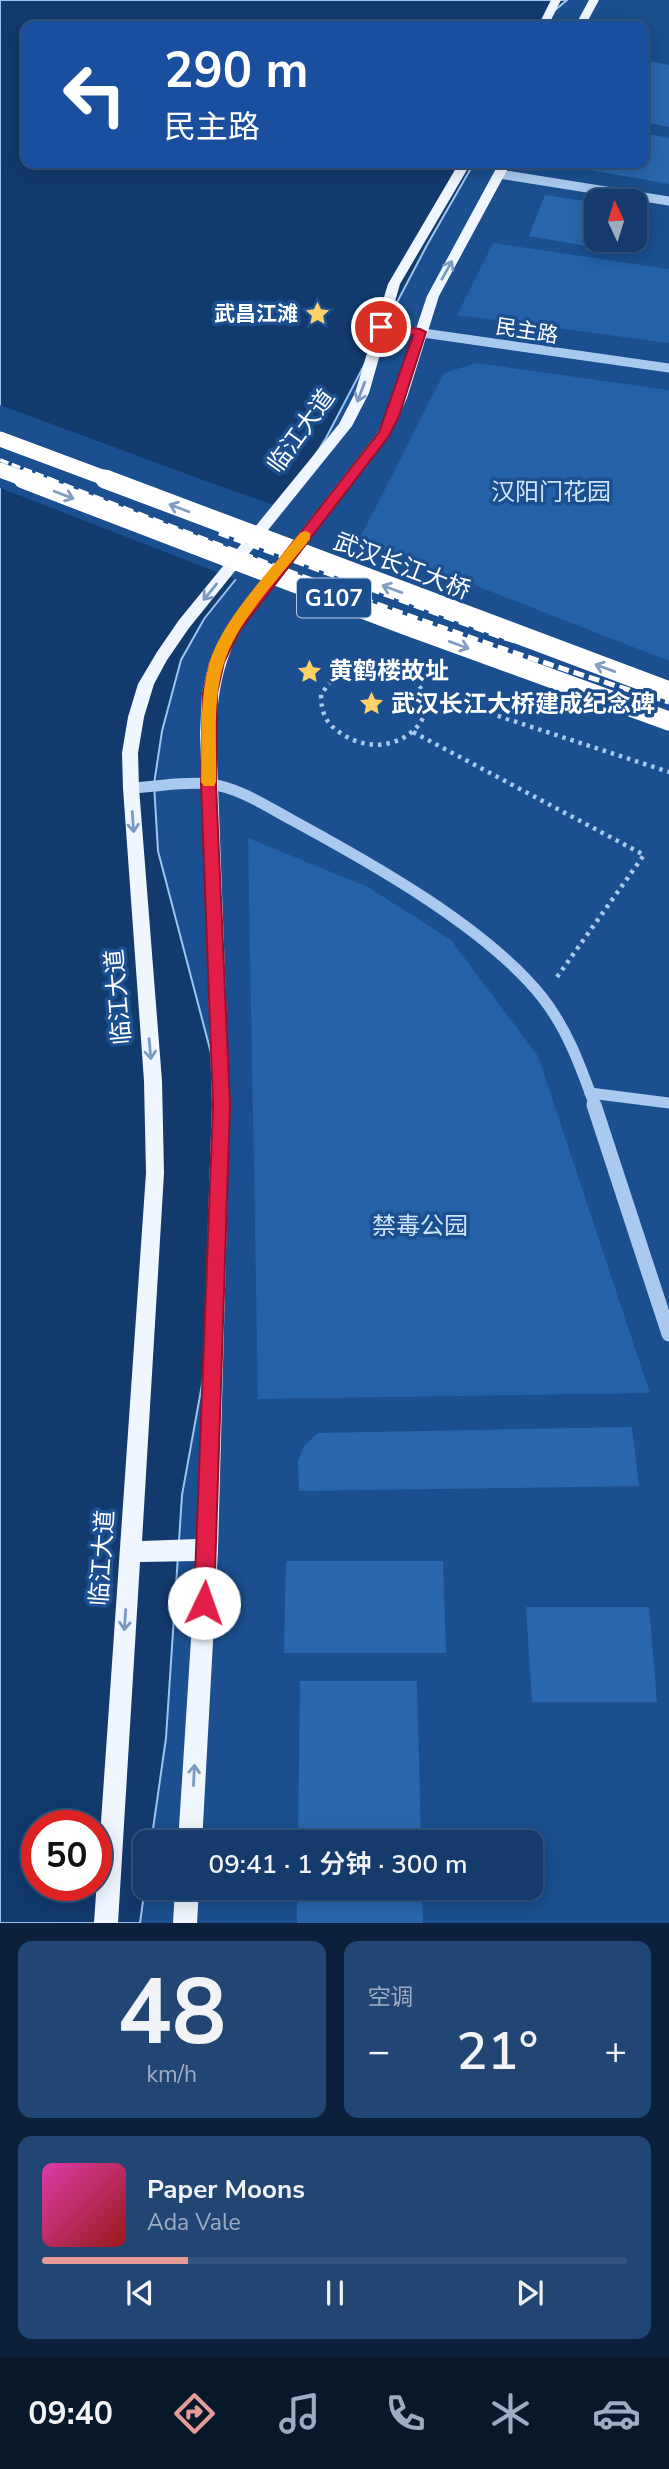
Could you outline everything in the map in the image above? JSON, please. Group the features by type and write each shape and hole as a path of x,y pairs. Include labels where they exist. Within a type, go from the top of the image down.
{"highway":[{"name":"武汉长江大桥","path":"0,439 669,691"},
{"name":"G107","path":"0,470 404,625 669,721"}],"main road":[{"path":"546,21 556,0"},
{"path":"583,21 594,0"},
{"name":"临江大道","path":"106,1923 129,1552 151,1276 155,1173 153,1081 131,788 132,741 136,716 146,684 184,624 345,426 362,393 394,284 462,168"},
{"path":"191,1830 207,1550 221,1105 209,784 210,693 217,662 234,628 384,433 400,398 432,296 502,169"},
{"path":"129,1552 207,1550"},
{"path":"185,1923 186,1900"}],"street":[{"path":"502,169 669,201"},
{"name":"民主路","path":"381,327 669,368"},
{"path":"131,788 209,784 238,790 435,905 494,950 542,997 572,1044 669,1334"},
{"path":"590,1093 669,1103"}],"path":[{"path":"365,665 384,665 401,671 415,680 424,692 427,705 423,721 413,732 398,741 379,744 348,740 333,731 323,719 319,705 322,692 331,679 345,670 365,665"},
{"path":"424,692 669,772"},
{"path":"413,732 644,855 542,997"}],"green space":[{"path":"493,243 669,269 669,343 457,315"},
{"name":"汉阳门花园","path":"476,363 669,390 669,661 359,540 444,373"},
{"name":"禁毒公园","path":"248,838 368,887 451,940 538,1056 650,1393 258,1399"}],"shaded area":[{"path":"0,0 567,0 542,21 21,21 21,168 471,168 427,245 326,438 240,574 204,619 181,660 162,731 154,784 158,851 217,1076 224,1263 182,1495 166,1738 153,1830 133,1830 133,1900 143,1900 140,1923 0,1923"}],"pier":[{"path":"0,405 285,509 240,581 0,488"}],"building":[{"path":"649,61 669,65 669,127 649,123"},
{"path":"649,134 669,138 669,184 584,169 649,168"},
{"path":"545,195 584,201 584,246 529,236"},
{"path":"632,1427 639,1486 299,1491 298,1461 304,1446 318,1433"},
{"path":"286,1561 443,1561 446,1653 284,1653"},
{"path":"526,1607 649,1607 657,1702 532,1702"},
{"path":"300,1681 417,1681 421,1830 298,1830"},
{"path":"297,1900 422,1900 423,1923 297,1923"}],"railway":[{"path":"0,460 53,480"},
{"path":"48,479 434,625 669,702"},
{"path":"219,533 498,636 669,686"}],"slow traffic":[{"path":"209,782 210,693 217,662 234,628 305,536"}],"place":[{"name":"武昌江滩","path":"318,314"},
{"name":"黄鹤楼故址","path":"309,671"},
{"name":"武汉长江大桥建成纪念碑","path":"371,704"}],"route":[{"path":"204,1603 221,1105 209,784 210,693 217,662 234,628 384,433 393,416 420,332 381,327"}]}
